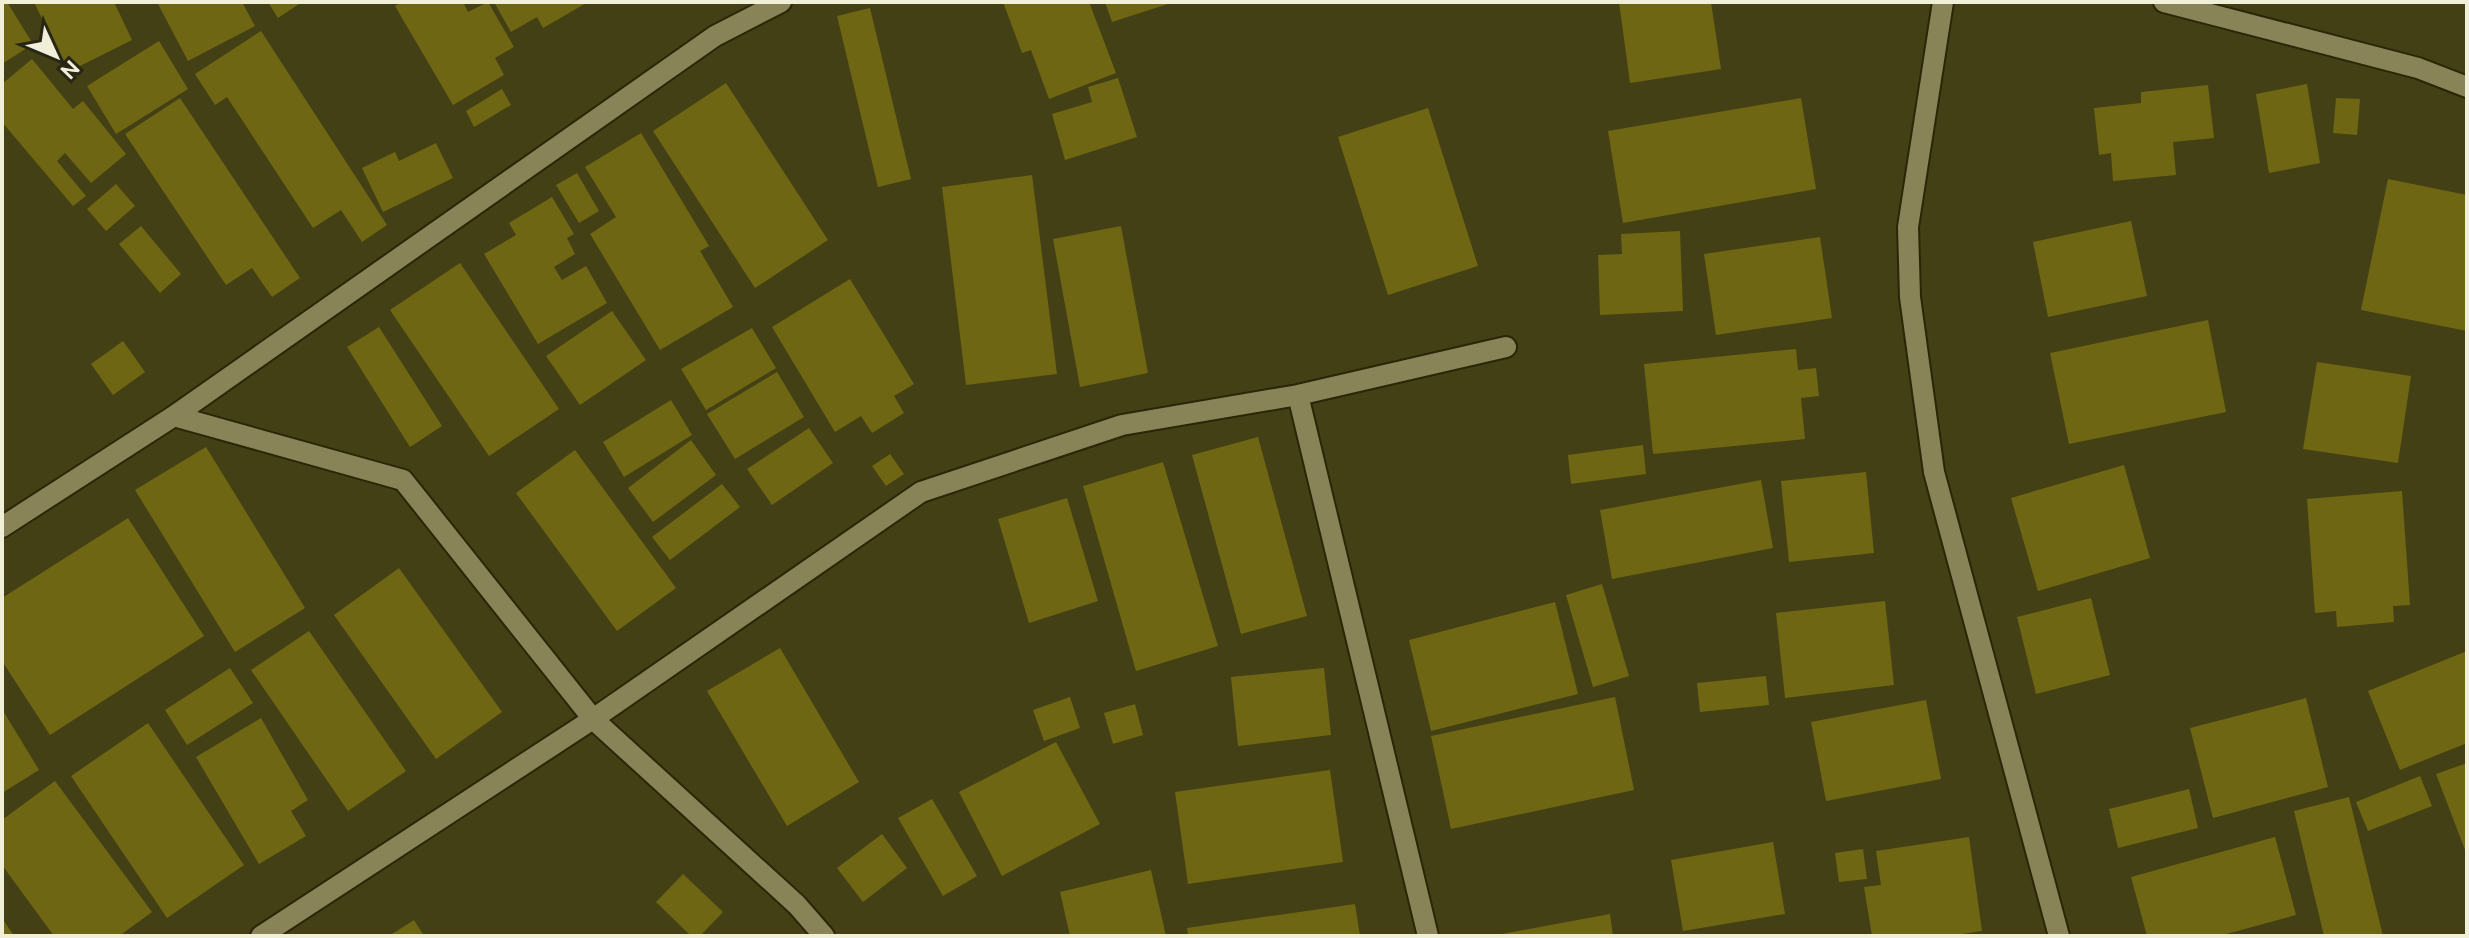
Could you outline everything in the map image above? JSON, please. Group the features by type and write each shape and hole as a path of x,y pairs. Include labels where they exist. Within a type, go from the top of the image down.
{"street":[{"path":"2,527 174,416 715,36 781,2"},
{"path":"1943,2 1908,227 1910,297 1934,472 2059,936"},
{"path":"2164,2 2418,68 2467,87"},
{"path":"261,936 593,719 921,492 1122,425 1298,395 1506,347"},
{"path":"1298,395 1428,936"},
{"path":"174,416 403,480 593,719 797,905 824,936"}],"building":[{"path":"2,2 7,2 33,44 2,64"},
{"path":"34,2 114,2 132,40 68,72"},
{"path":"157,2 242,2 255,26 188,61"},
{"path":"268,2 302,2 278,18"},
{"path":"402,2 463,2 468,12 488,2 514,47 495,58 504,75 453,105 395,6"},
{"path":"494,2 588,2 543,28 537,17 511,32"},
{"path":"1003,2 1089,2 1116,73 1049,99 1031,50 1022,53"},
{"path":"1105,2 1171,2 1171,3 1112,22"},
{"path":"1619,2 1711,2 1721,69 1630,83"},
{"path":"870,8 911,179 878,187 837,16"},
{"path":"261,31 387,225 362,242 341,210 313,228 227,97 215,105 195,74"},
{"path":"159,41 188,89 116,134 87,86"},
{"path":"32,59 73,109 83,101 126,154 91,183 65,153 57,161 86,196 73,206 2,122 2,84"},
{"path":"1118,78 1137,137 1065,160 1052,114 1092,102 1088,87"},
{"path":"726,83 828,240 755,288 653,131"},
{"path":"2307,84 2320,163 2269,173 2256,94"},
{"path":"2208,85 2214,138 2173,142 2176,175 2113,181 2111,153 2099,155 2094,108 2141,103 2141,92"},
{"path":"502,89 511,105 474,127 466,111"},
{"path":"180,98 300,278 272,297 252,268 226,285 125,134"},
{"path":"1801,98 1816,189 1623,223 1608,131"},
{"path":"2336,98 2360,99 2357,135 2333,133"},
{"path":"1428,108 1478,266 1388,295 1338,137"},
{"path":"641,133 709,246 700,251 733,307 660,350 590,234 616,217 585,167"},
{"path":"436,143 453,178 383,212 362,168 395,152 399,161"},
{"path":"577,173 599,211 579,223 556,185"},
{"path":"1032,175 1057,374 966,385 942,187"},
{"path":"2388,179 2467,195 2467,331 2361,310"},
{"path":"116,184 135,206 106,231 87,209"},
{"path":"552,197 574,234 567,238 575,254 554,267 562,280 586,266 607,303 538,344 484,254 516,235 509,223"},
{"path":"2131,221 2147,296 2048,317 2033,242"},
{"path":"141,226 181,274 160,293 119,244"},
{"path":"1121,226 1148,373 1080,387 1053,239"},
{"path":"1680,231 1683,311 1600,315 1598,255 1622,254 1621,234"},
{"path":"1820,237 1832,318 1716,335 1704,254"},
{"path":"460,263 559,409 489,456 390,310"},
{"path":"850,279 914,384 894,396 904,413 872,433 861,416 835,432 772,327"},
{"path":"612,311 646,360 580,405 546,356"},
{"path":"2208,320 2226,412 2069,444 2050,353"},
{"path":"379,327 442,426 410,447 347,347"},
{"path":"752,328 776,368 706,410 681,369"},
{"path":"123,341 145,372 113,395 91,364"},
{"path":"1796,349 1798,370 1816,368 1819,396 1801,398 1805,439 1653,454 1644,364"},
{"path":"2317,362 2411,376 2398,463 2303,449"},
{"path":"777,372 804,417 735,459 707,414"},
{"path":"671,400 692,435 624,477 603,442"},
{"path":"809,428 833,463 772,505 747,469"},
{"path":"1258,437 1307,616 1241,634 1192,455"},
{"path":"691,440 716,475 653,522 628,488"},
{"path":"1643,445 1646,474 1571,484 1568,455"},
{"path":"206,447 305,608 235,652 135,490"},
{"path":"575,450 676,588 617,631 516,493"},
{"path":"890,454 904,474 886,486 872,466"},
{"path":"1163,462 1218,646 1136,671 1083,486"},
{"path":"2124,465 2150,558 2038,591 2011,498"},
{"path":"1866,472 1874,553 1789,562 1781,481"},
{"path":"1761,480 1773,548 1612,579 1600,510"},
{"path":"722,484 740,507 670,560 652,537"},
{"path":"2402,491 2410,605 2393,606 2394,622 2337,627 2336,611 2315,613 2307,499"},
{"path":"1067,498 1098,601 1029,623 998,519"},
{"path":"128,518 204,636 50,735 2,661 2,598"},
{"path":"399,568 502,712 436,759 334,615"},
{"path":"1602,584 1629,676 1593,687 1566,595"},
{"path":"2091,598 2110,675 2036,694 2017,617"},
{"path":"1885,601 1894,685 1785,698 1776,613"},
{"path":"1555,602 1578,694 1431,731 1409,640"},
{"path":"309,631 406,771 348,811 251,670"},
{"path":"780,648 859,782 787,826 707,691"},
{"path":"2467,651 2467,743 2400,770 2368,691"},
{"path":"230,668 253,703 187,745 165,710"},
{"path":"1324,668 1331,735 1238,746 1231,677"},
{"path":"1766,676 1769,705 1700,712 1697,683"},
{"path":"1070,697 1080,728 1044,741 1033,710"},
{"path":"1615,697 1634,790 1451,829 1431,736"},
{"path":"2306,698 2328,787 2213,818 2190,728"},
{"path":"1926,700 1941,779 1826,801 1811,722"},
{"path":"1135,704 1143,735 1113,744 1104,713"},
{"path":"2,709 39,770 2,793"},
{"path":"261,718 308,800 291,811 306,836 259,864 196,757"},
{"path":"148,723 244,865 167,918 71,776"},
{"path":"1056,742 1100,824 1002,876 959,792"},
{"path":"2467,763 2467,855 2436,774"},
{"path":"1330,770 1343,862 1188,884 1175,792"},
{"path":"2420,776 2432,806 2368,831 2356,802"},
{"path":"55,781 152,912 119,936 54,936 2,865 2,820"},
{"path":"2189,789 2198,828 2118,848 2109,809"},
{"path":"2349,797 2383,936 2324,936 2294,811"},
{"path":"932,799 977,876 943,896 898,818"},
{"path":"882,834 907,868 863,902 837,868"},
{"path":"1969,837 1982,931 1949,936 1872,936 1864,887 1881,885 1876,851"},
{"path":"2275,837 2296,915 2219,936 2147,936 2131,877"},
{"path":"1773,842 1785,914 1683,931 1671,860"},
{"path":"1863,849 1867,879 1839,882 1835,853"},
{"path":"1151,870 1166,936 1070,936 1060,892"},
{"path":"683,874 723,912 700,936 691,936 656,902"},
{"path":"1355,904 1360,936 1188,936 1187,928"},
{"path":"1610,914 1613,936 1502,936 1502,934"},
{"path":"2,918 14,936 2,936"},
{"path":"414,920 424,936 389,936"}]}
